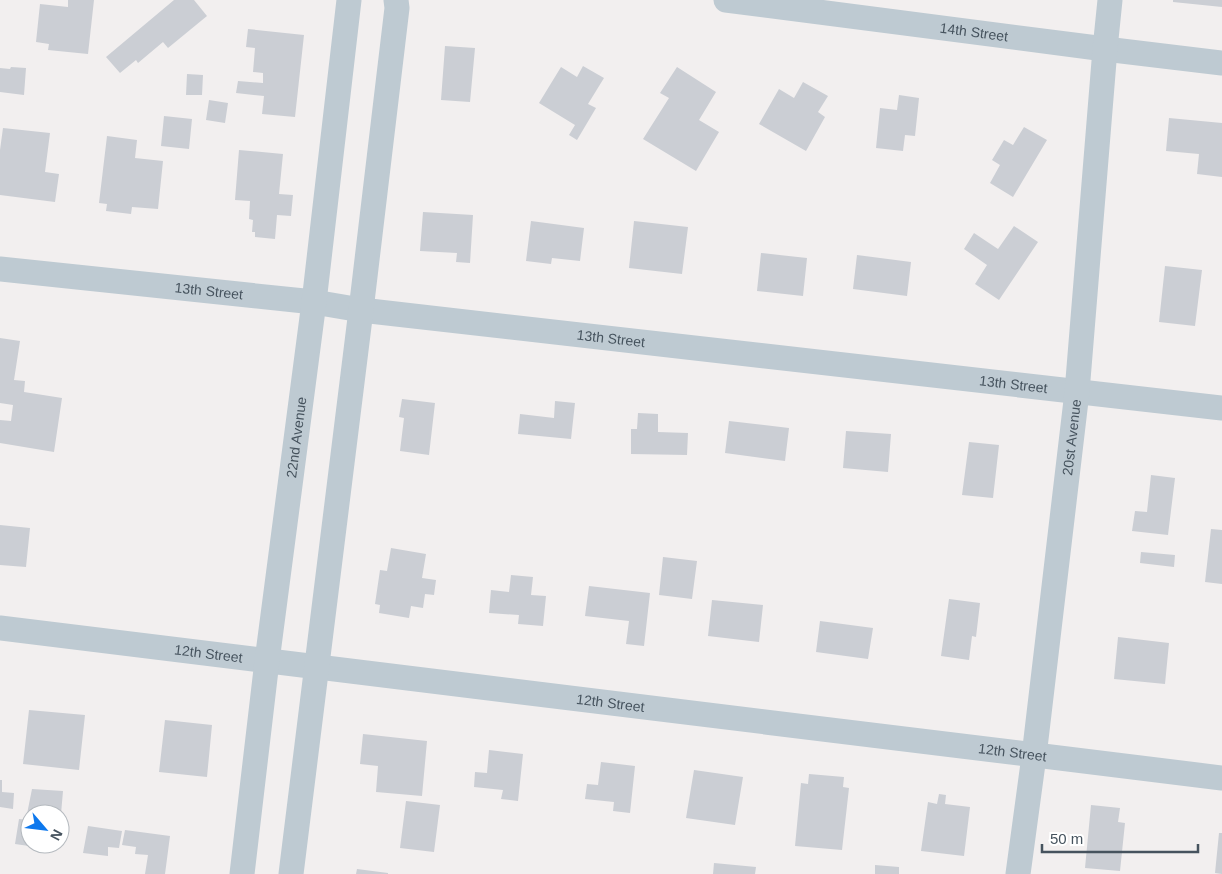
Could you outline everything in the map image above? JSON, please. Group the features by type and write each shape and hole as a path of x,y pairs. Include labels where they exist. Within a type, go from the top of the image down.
{"street":[{"name":"22nd Avenue","path":"242,874 267,661 314,302 349,0"},
{"path":"291,874 361,310 397,8 396,0"},
{"name":"20st Avenue","path":"1018,874 1034,756 1077,392 1104,49 1110,0"},
{"name":"14th Street","path":"736,1 1222,63"},
{"name":"13th Street","path":"0,269 314,302 361,310 1222,408"},
{"name":"12th Street","path":"0,628 1222,778"}],"building":[{"path":"68,0 94,0 88,54 48,50 49,44 36,42 40,4 68,7"},
{"path":"174,0 194,0 207,16 168,48 163,42 138,63 136,60 120,73 106,57"},
{"path":"1173,0 1222,0 1222,7 1173,2"},
{"path":"248,29 304,35 295,117 262,114 264,96 236,93 238,81 263,83 263,73 253,72 255,48 246,47"},
{"path":"445,46 475,48 470,102 441,100"},
{"path":"583,66 604,78 588,104 596,108 577,140 569,135 575,125 539,103 561,67 577,77"},
{"path":"11,67 26,68 24,95 0,92 0,68 10,69"},
{"path":"677,67 716,92 699,120 719,132 696,171 643,139 669,98 660,93"},
{"path":"187,74 203,75 202,95 186,95"},
{"path":"803,82 828,96 818,112 825,117 806,151 759,124 779,89 794,98"},
{"path":"899,95 919,98 915,136 905,135 903,151 876,148 880,108 897,110"},
{"path":"209,100 228,103 225,123 206,120"},
{"path":"164,116 192,119 189,149 161,146"},
{"path":"1169,118 1222,123 1222,177 1197,174 1199,154 1166,151"},
{"path":"1024,127 1047,140 1013,197 990,183 1000,165 992,160 1004,140 1013,145"},
{"path":"3,128 50,133 45,172 59,174 55,202 0,195 0,150"},
{"path":"107,136 137,140 135,158 163,161 158,209 132,207 131,214 106,211 107,204 99,203"},
{"path":"239,150 283,154 279,194 293,195 291,216 277,215 275,239 255,237 255,232 252,232 253,220 249,219 250,201 235,200"},
{"path":"423,212 473,215 470,263 456,262 457,253 420,251"},
{"path":"531,221 584,228 580,261 552,258 551,264 526,261"},
{"path":"634,221 688,227 682,274 629,268"},
{"path":"1014,226 1038,242 999,300 975,284 987,265 964,249 974,233 998,249"},
{"path":"761,253 807,258 803,296 757,291"},
{"path":"857,255 911,262 907,296 853,289"},
{"path":"1165,266 1202,270 1195,326 1159,322"},
{"path":"0,338 20,341 14,380 25,381 24,392 62,398 54,452 0,443 0,420 11,421 13,405 0,403"},
{"path":"402,399 435,403 429,455 400,451 404,418 399,417"},
{"path":"555,401 575,403 571,439 518,434 520,414 554,418"},
{"path":"638,413 658,414 658,432 688,433 687,455 631,454 631,429 637,429"},
{"path":"729,421 789,428 785,461 725,453"},
{"path":"846,431 891,434 888,472 843,468"},
{"path":"969,442 999,445 993,498 962,495"},
{"path":"1151,475 1175,478 1168,535 1132,531 1135,511 1147,512"},
{"path":"0,525 30,528 26,567 0,565"},
{"path":"1211,529 1222,530 1222,584 1205,582"},
{"path":"391,548 426,554 422,578 436,580 434,595 425,594 423,608 411,606 409,618 379,613 380,605 375,604 380,570 387,571"},
{"path":"1141,552 1175,555 1174,567 1140,563"},
{"path":"663,557 697,561 692,599 659,595"},
{"path":"511,575 533,577 531,595 546,596 543,626 518,624 519,615 489,613 491,590 509,592"},
{"path":"589,586 650,593 644,646 626,644 629,621 585,616"},
{"path":"949,599 980,603 976,637 972,636 969,660 941,656"},
{"path":"712,600 763,605 759,642 708,636"},
{"path":"820,621 873,628 868,659 816,652"},
{"path":"1118,637 1169,643 1165,684 1114,679"},
{"path":"29,710 85,715 79,770 23,764"},
{"path":"165,720 212,725 207,777 159,772"},
{"path":"363,734 427,741 422,796 376,792 378,766 360,764"},
{"path":"489,750 523,754 518,801 501,799 503,790 474,787 475,772 487,773"},
{"path":"601,762 635,766 630,813 613,811 614,802 585,799 587,784 598,785"},
{"path":"694,770 743,777 735,825 686,818"},
{"path":"809,774 844,777 843,787 849,788 842,850 795,846 801,783 808,784"},
{"path":"0,780 2,780 2,792 14,793 13,809 0,807"},
{"path":"32,789 63,791 62,804 29,804"},
{"path":"939,794 946,795 945,804 970,807 964,856 921,851 928,802 937,804"},
{"path":"406,801 440,805 434,852 400,848"},
{"path":"1091,805 1120,808 1118,822 1125,823 1120,871 1085,868"},
{"path":"19,819 20,819 20,845 15,844"},
{"path":"88,826 122,831 119,848 108,847 108,856 83,853"},
{"path":"125,830 170,836 165,874 145,874 148,855 135,854 136,847 122,845"},
{"path":"1219,833 1222,833 1222,874 1215,873"},
{"path":"714,863 756,867 755,874 713,874"},
{"path":"875,865 899,867 899,874 875,874"},
{"path":"357,869 388,873 388,874 356,874"}]}
